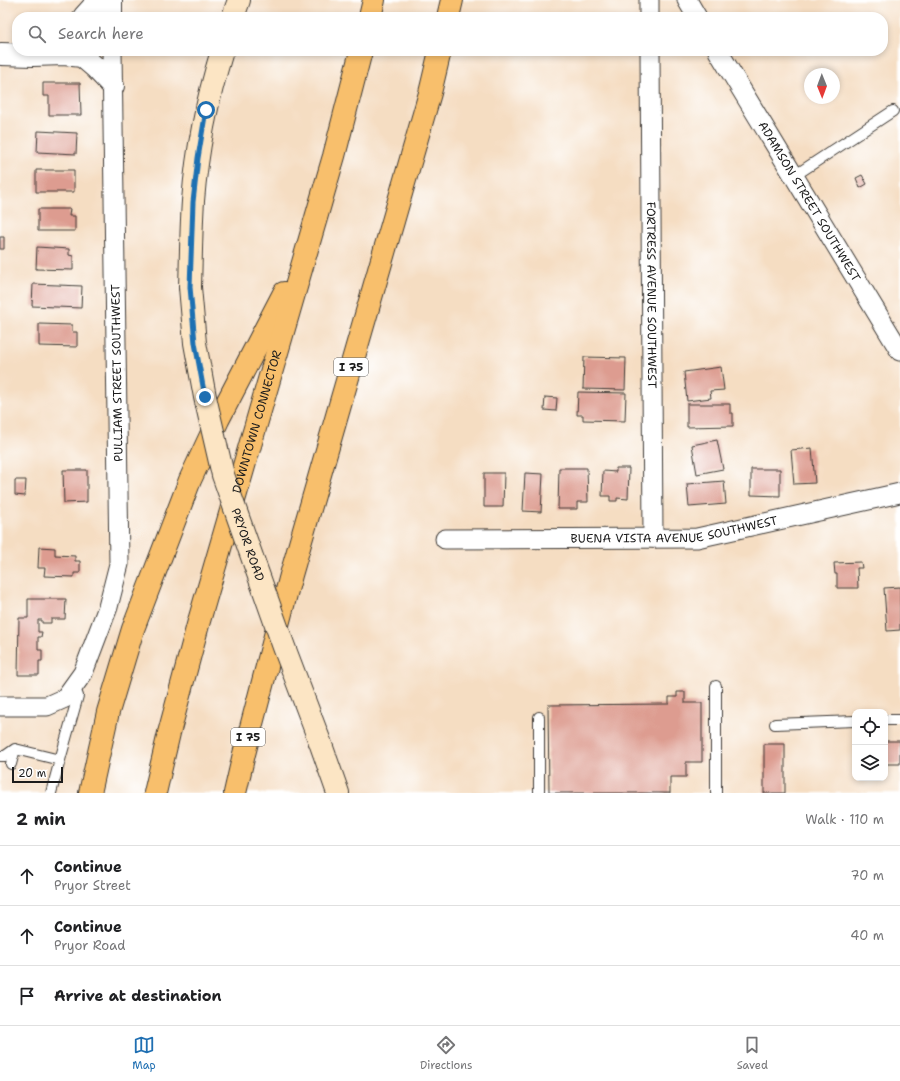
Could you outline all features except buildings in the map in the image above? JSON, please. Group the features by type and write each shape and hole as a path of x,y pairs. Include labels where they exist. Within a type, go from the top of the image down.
{"highway":[{"path":"371,12 374,0"},
{"path":"449,12 452,0"},
{"name":"DOWNTOWN CONNECTOR","path":"155,793 169,733 199,621 334,156 360,56"},
{"name":"I 75","path":"235,793 291,575 430,93 439,56"},
{"path":"90,793 108,712 133,629 190,480 218,420 306,250"}],"main road":[{"path":"235,12 239,0"},
{"name":"PRYOR ROAD","path":"221,56 206,110 198,158 193,202 190,287 195,343 205,397 223,475 338,793"}],"street":[{"path":"88,12 96,0"},
{"path":"111,0 111,12"},
{"path":"649,0 650,12"},
{"path":"687,0 695,12"},
{"path":"82,56 113,86"},
{"name":"PULLIAM STREET SOUTHWEST","path":"0,706 47,706 65,698 84,673 108,607 119,564 112,56"},
{"name":"FORTRESS AVENUE SOUTHWEST","path":"650,56 653,538"},
{"name":"ADAMSON STREET SOUTHWEST","path":"721,56 900,351"},
{"name":"BUENA VISTA AVENUE SOUTHWEST","path":"445,539 697,538 900,493"}],"lane":[{"path":"794,176 892,111"},
{"path":"51,793 78,696 74,686"},
{"path":"716,686 716,793"},
{"path":"539,717 539,793"},
{"path":"888,720 900,720"},
{"path":"775,724 852,721"},
{"path":"0,756 5,756 15,749 60,760"},
{"path":"11,764 15,749"}],"route":[{"path":"205,397 195,343 190,287 193,202 198,158 206,110"}]}
